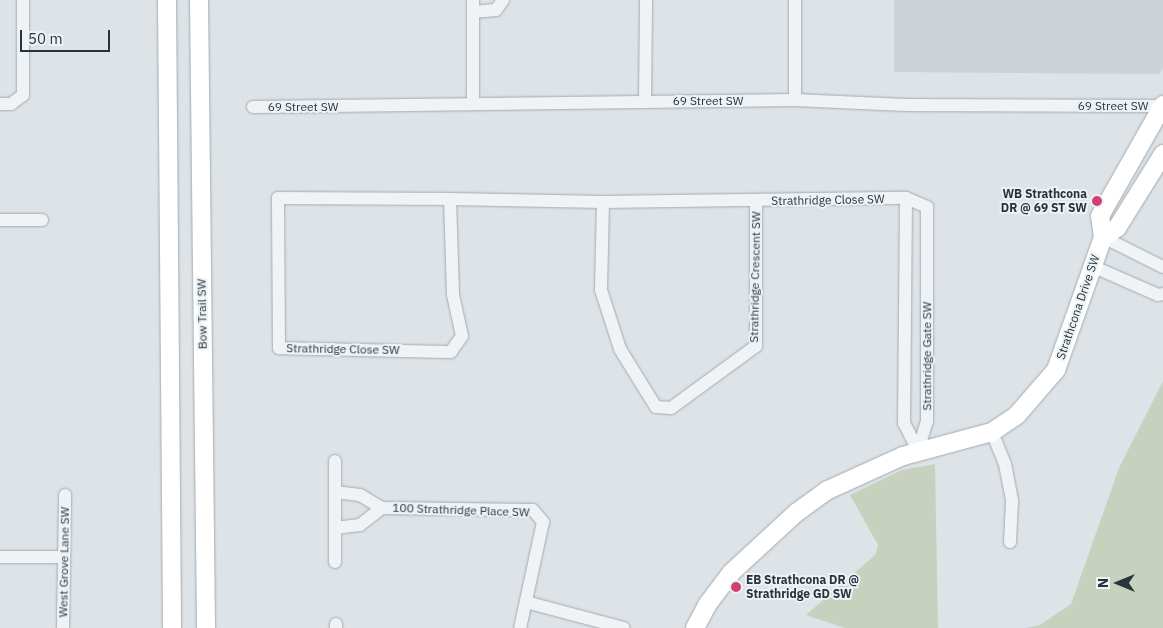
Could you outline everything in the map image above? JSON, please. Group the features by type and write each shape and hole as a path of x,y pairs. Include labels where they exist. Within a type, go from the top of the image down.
{"main road":[{"path":"167,0 172,628"},
{"name":"Bow Trail SW","path":"198,0 206,628"},
{"name":"Strathcona Drive SW","path":"695,628 707,604 732,572 796,512 859,474 918,451 951,446 992,432 1017,415 1056,370 1071,335 1103,237 1100,216 1163,105"},
{"path":"1103,237 1118,228 1163,154"}],"street":[{"path":"0,104 11,104 23,95 23,0"},
{"path":"473,103 473,6 496,10 503,0"},
{"path":"646,0 646,102"},
{"path":"796,0 796,100"},
{"name":"69 Street SW","path":"253,107 796,100 905,105 1163,105"},
{"name":"Strathridge Close SW","path":"450,199 453,295 462,336 451,352 279,348 278,198 450,199 603,202 756,202 906,198"},
{"name":"Strathridge Gate SW","path":"906,198 927,207 927,421 918,451 904,423 906,198"},
{"name":"Strathridge Crescent SW","path":"603,202 601,290 620,349 656,407 671,408 756,346 756,202"},
{"path":"0,220 42,220"},
{"path":"1103,237 1163,267"},
{"path":"1092,266 1158,295 1163,294"},
{"path":"992,432 1006,464 1012,501 1010,542"},
{"path":"335,461 335,562"},
{"name":"100 Strathridge Place SW","path":"335,492 360,495 382,508 532,510 543,522 526,602"},
{"name":"West Grove Lane SW","path":"63,628 65,495"},
{"name":"100 Strathridge Place SW","path":"335,528 360,525 382,508"},
{"path":"0,557 63,557"},
{"path":"520,628 526,602 624,628"}],"shaded area":[{"path":"894,0 1163,0 1163,68 1159,74 894,72"}],"green space":[{"path":"1163,381 1163,628 1026,628 1040,625 1071,604 1119,468"},
{"path":"935,464 938,628 845,628 806,615 876,554 878,545 850,495 902,470"}],"place":[{"name":"WB Strathcona DR @ 69 ST SW","path":"1097,201"},
{"name":"EB Strathcona DR @ Strathridge GD SW","path":"736,587"}]}
